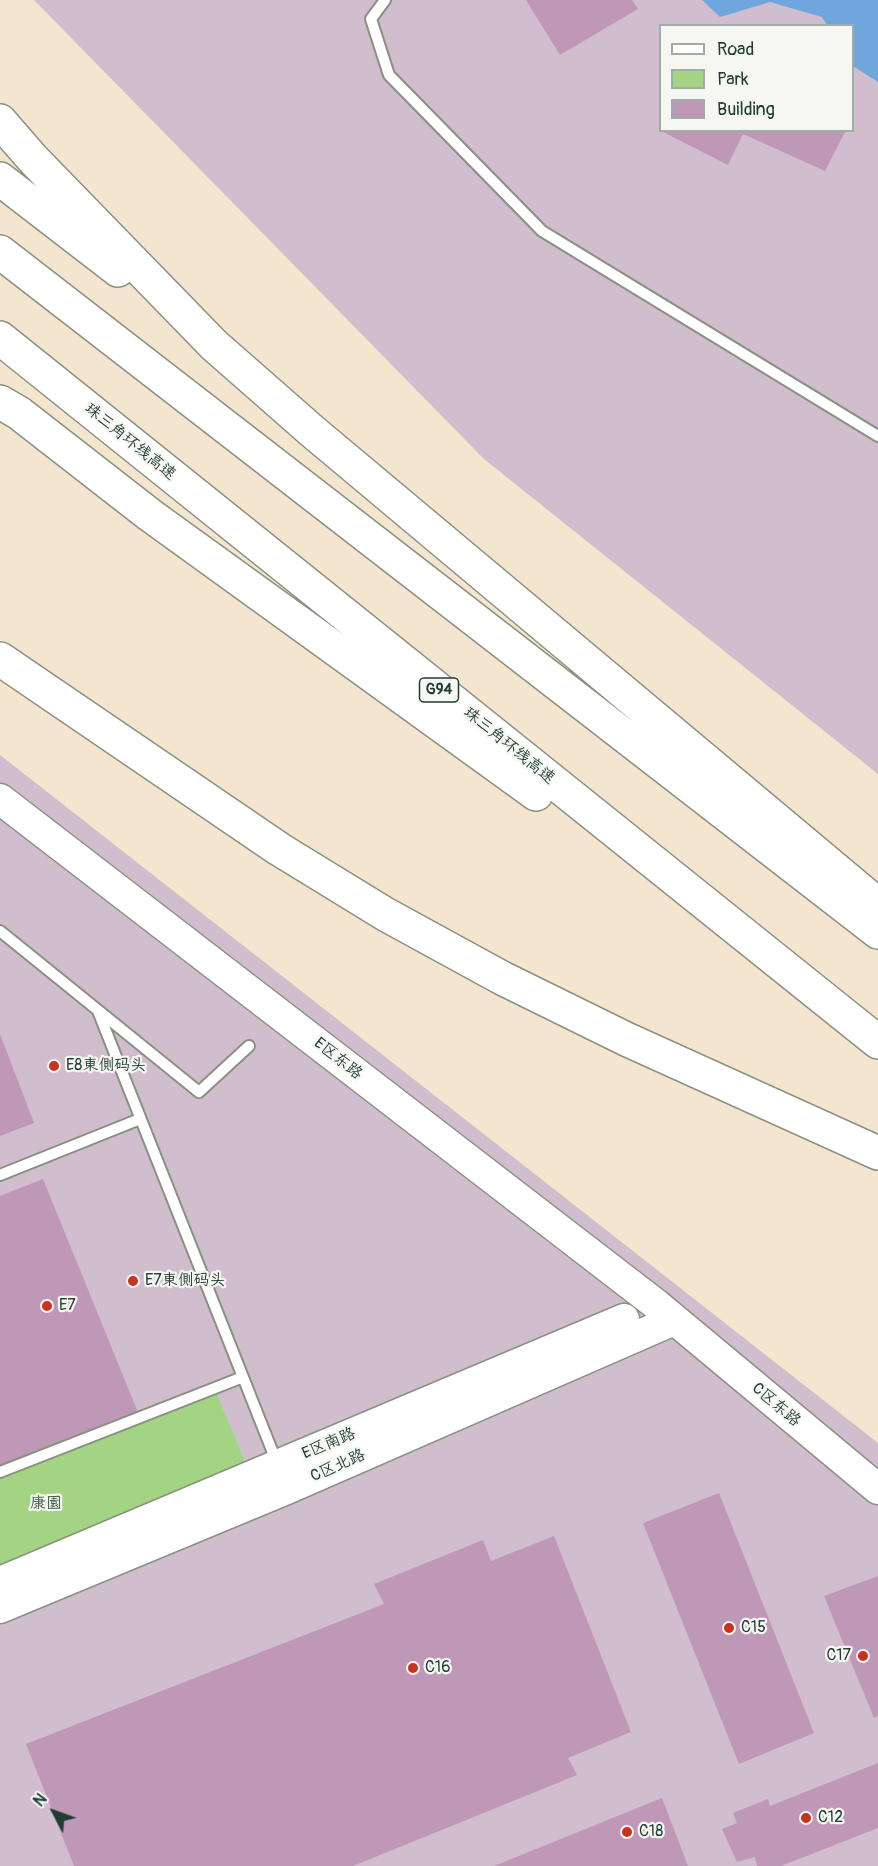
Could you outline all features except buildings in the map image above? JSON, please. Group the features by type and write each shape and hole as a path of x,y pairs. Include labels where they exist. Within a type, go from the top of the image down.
{"highway":[{"path":"0,120 33,159 214,345"},
{"path":"0,179 214,345 312,431 878,904"},
{"path":"0,252 878,932"},
{"name":"珠三角环线高速","path":"0,338 878,1042"},
{"path":"0,402 19,413 150,514 878,1042"},
{"path":"0,658 279,849 385,914 502,978 626,1039 878,1153"}],"street":[{"name":"E区东路","path":"0,799 666,1312"},
{"name":"C区北路","path":"0,1608 283,1477 666,1312"},
{"name":"C区东路","path":"666,1312 878,1489"},
{"path":"0,1582 283,1477"}],"lane":[{"path":"385,0 371,20 389,75 542,231 878,436"},
{"path":"0,931 199,1092 249,1046"},
{"path":"98,1011 283,1477"},
{"path":"0,1175 140,1119"},
{"path":"0,1472 243,1377"}],"shaded area":[{"path":"34,0 878,0 878,774 484,459"},
{"path":"0,755 878,1443 878,1866 0,1866"}],"green space":[{"name":"康園","path":"215,1390 249,1471 0,1570 0,1475"}],"water":[{"path":"702,0 878,0 878,82 854,67 854,24 826,24 822,17 770,2 720,17"}],"place":[{"name":"E8東側码头","path":"54,1066"},
{"name":"E7東側码头","path":"133,1281"},
{"name":"E7","path":"47,1306"},
{"name":"C15","path":"729,1628"},
{"name":"C17","path":"863,1656"},
{"name":"C16","path":"413,1668"},
{"name":"C12","path":"806,1818"},
{"name":"C18","path":"627,1832"}]}
